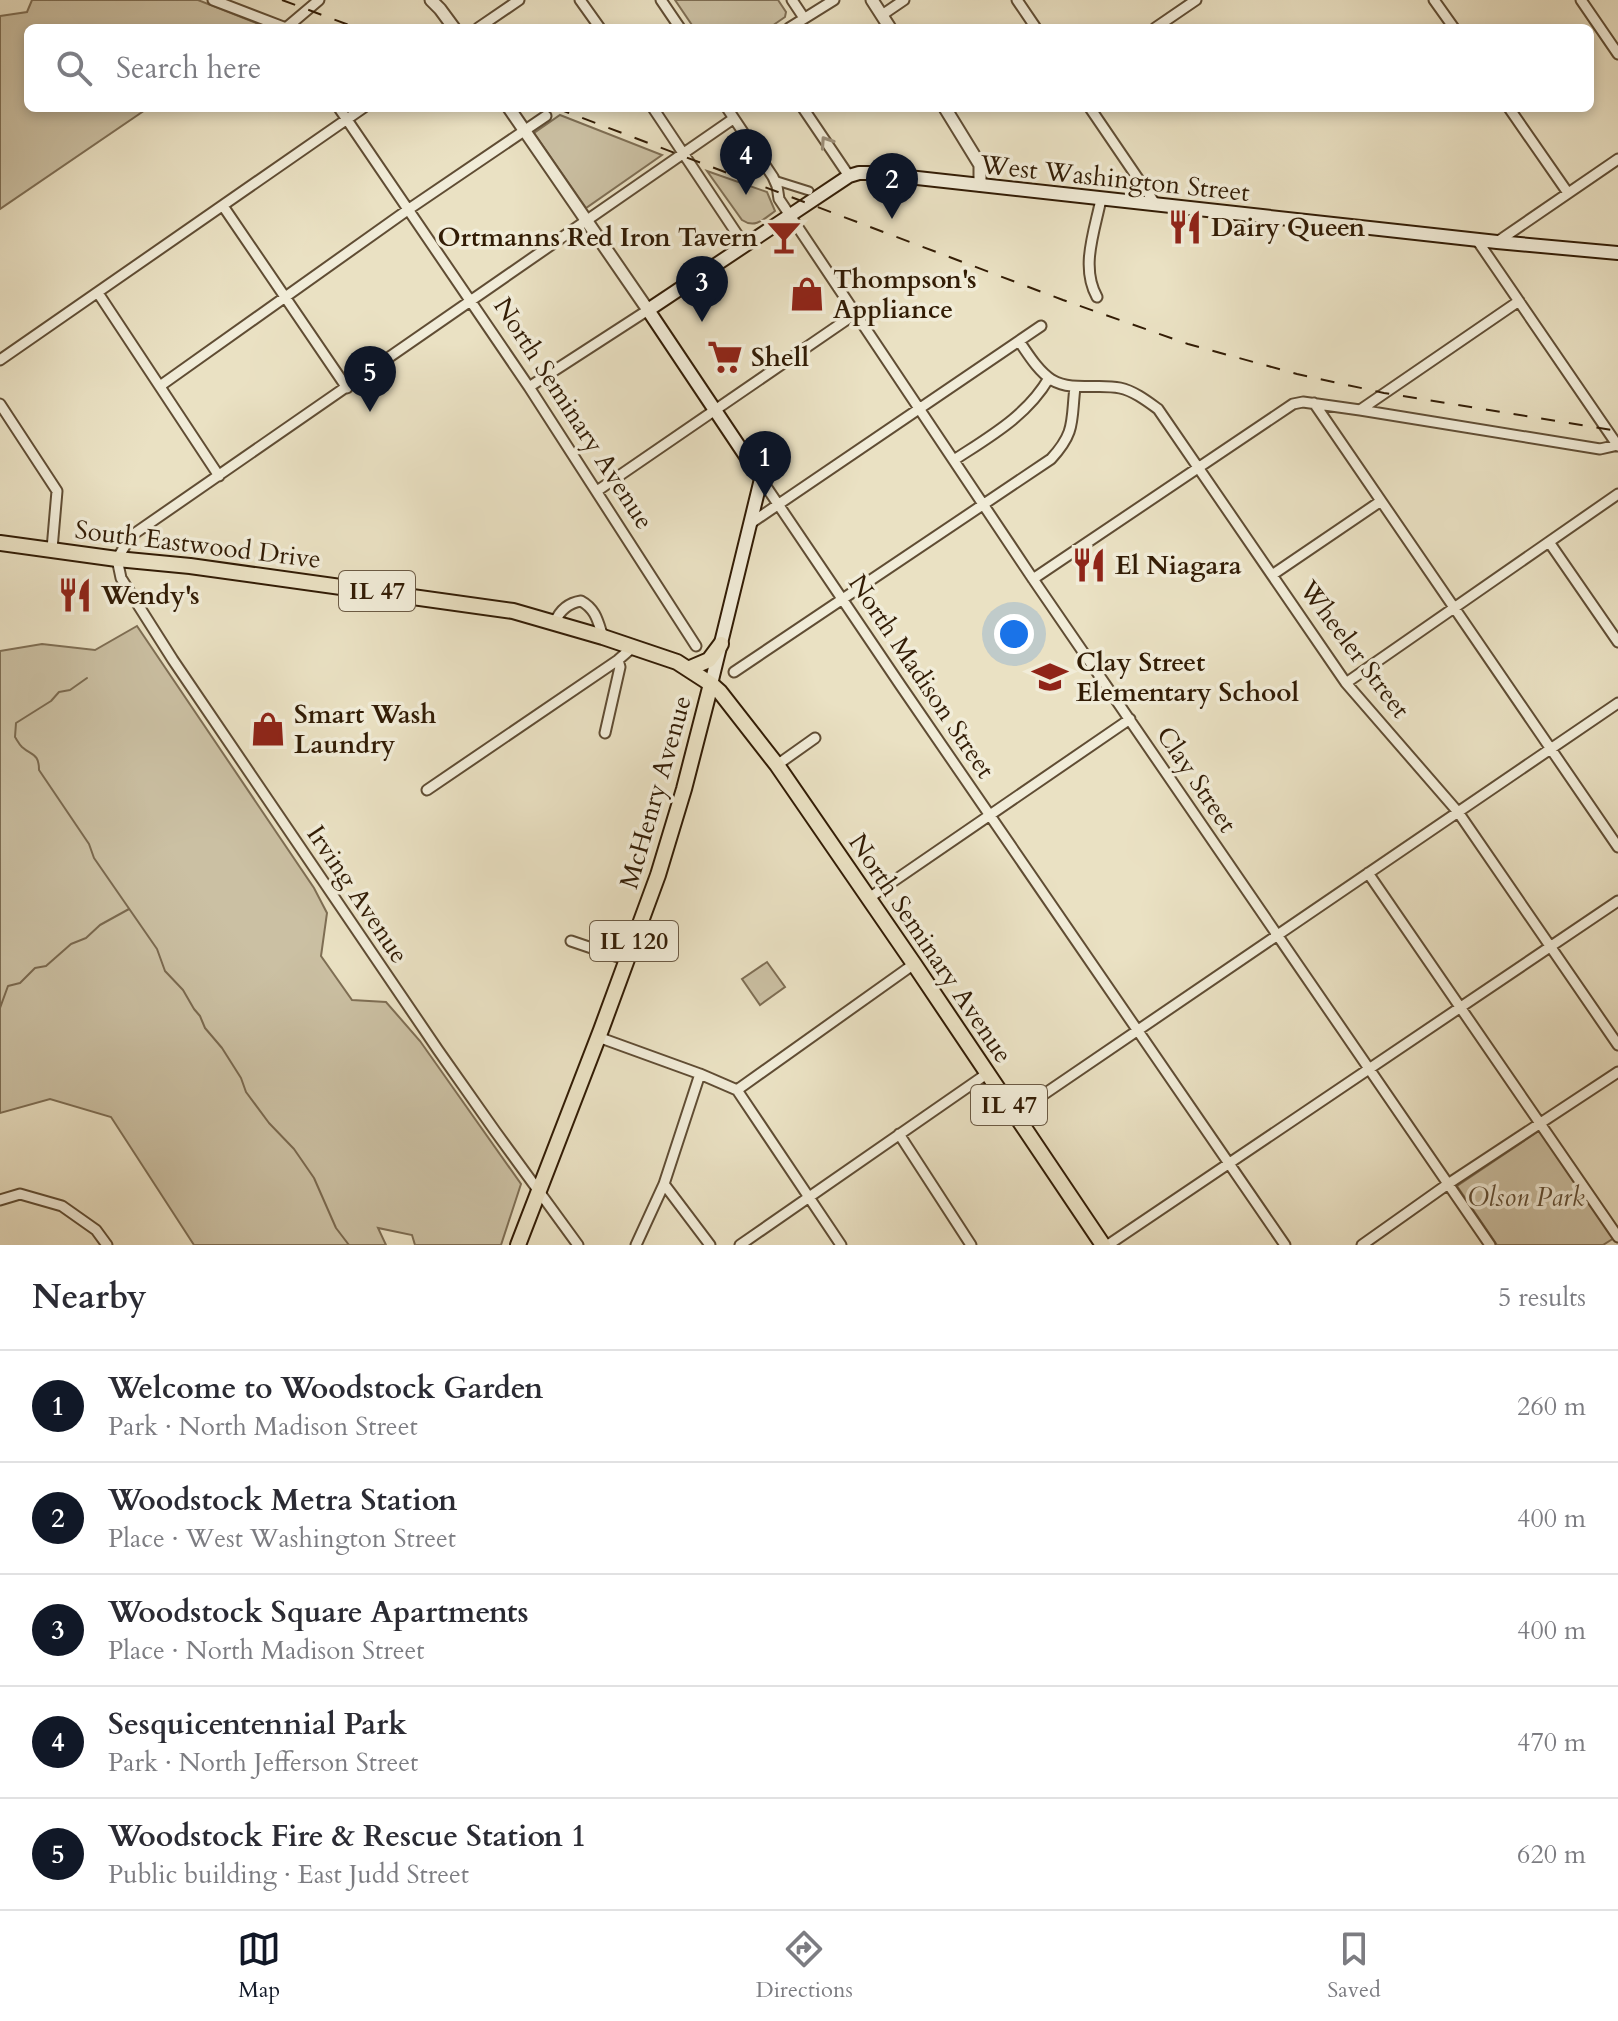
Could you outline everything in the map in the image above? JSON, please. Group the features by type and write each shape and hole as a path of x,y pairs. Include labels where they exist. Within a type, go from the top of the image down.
{"main road":[{"name":"West Washington Street","path":"849,176 872,173 1618,253"},
{"path":"648,310 849,176"},
{"name":"North Madison Street","path":"648,310 761,479"},
{"name":"McHenry Avenue","path":"518,1245 658,875 684,789 761,479"},
{"name":"South Eastwood Drive","path":"0,543 513,611 677,662 711,684"},
{"path":"688,669 709,660 721,644"},
{"name":"North Seminary Avenue","path":"711,684 777,765 1106,1245"},
{"path":"700,725 719,706 732,706"}],"street":[{"path":"213,0 276,24"},
{"path":"291,24 319,0"},
{"path":"484,24 519,0"},
{"path":"580,0 597,24"},
{"path":"661,0 677,24"},
{"path":"792,0 804,18"},
{"path":"795,24 834,0"},
{"path":"872,0 888,24"},
{"path":"882,15 904,0"},
{"path":"1017,0 1033,24"},
{"path":"1161,24 1196,0"},
{"path":"1434,0 1451,24"},
{"path":"1581,0 1618,54"},
{"path":"436,3 451,24"},
{"name":"North Seminary Avenue","path":"342,112 529,387 696,646"},
{"path":"0,360 357,112"},
{"name":"North Madison Street","path":"512,112 648,310"},
{"path":"656,112 745,246"},
{"name":"Clay Street","path":"729,112 774,180 779,199 855,314 1490,1245"},
{"path":"806,112 849,176"},
{"path":"947,112 980,165 980,185"},
{"path":"1093,112 1156,205"},
{"path":"1512,112 1568,193"},
{"path":"160,386 546,116"},
{"path":"117,559 131,536 733,119"},
{"path":"1497,242 1618,159"},
{"path":"774,180 809,191"},
{"path":"1097,297 1088,273 1101,199"},
{"path":"223,206 347,388"},
{"path":"1033,579 1293,404 1314,403 1600,449 1618,445 1477,240"},
{"path":"98,293 219,476"},
{"path":"1360,410 1519,301"},
{"path":"529,387 648,310"},
{"path":"597,491 855,314"},
{"path":"751,523 1041,326"},
{"path":"954,460 1015,419 1049,378 1019,341"},
{"name":"Wheeler Street","path":"1049,378 1075,387 1121,388 1144,398 1158,409 1346,683 1458,812 1618,1045"},
{"path":"734,672 1051,459 1069,435 1074,417 1075,387"},
{"path":"1314,403 1618,847"},
{"path":"0,404 57,491 52,549"},
{"name":"North Madison Street","path":"761,479 1285,1245"},
{"path":"1346,683 1618,494"},
{"path":"1272,575 1381,501"},
{"path":"1549,542 1618,642"},
{"name":"Irving Avenue","path":"117,559 121,578 173,660 438,1050 578,1245"},
{"path":"555,622 565,608 581,601 596,615 603,637"},
{"path":"427,790 633,647"},
{"path":"605,733 620,667 618,660"},
{"path":"1015,1114 1618,703"},
{"path":"869,898 1130,719"},
{"path":"777,765 815,738"},
{"path":"1368,873 1617,1241"},
{"path":"1106,1245 1618,901"},
{"path":"571,941 627,960"},
{"path":"737,1090 914,964"},
{"path":"598,1037 737,1090 841,1245"},
{"path":"1362,1245 1618,1072"},
{"path":"740,1245 988,1073"},
{"path":"636,1245 664,1184 700,1074"},
{"path":"899,1134 971,1245"},
{"path":"664,1184 710,1245"},
{"path":"0,1200 20,1194 62,1206 96,1230 107,1245"}],"green space":[{"path":"32,0 198,0 258,24 24,24 24,112 142,112 0,209 0,16 27,12"},
{"path":"675,0 778,0 786,12 785,17 775,24 691,24"},
{"path":"560,115 662,155 586,208 534,133"},
{"path":"707,171 767,192 775,211 763,220 747,223"},
{"path":"137,626 314,888 327,913 321,956 352,1000 386,1002 420,1041 521,1184 501,1245 415,1245 412,1235 378,1228 386,1245 194,1245 111,1117 50,1099 0,1113 0,651 42,644 95,650"},
{"path":"767,962 785,987 760,1005 742,979"},
{"name":"Olson Park","path":"1540,1130 1614,1238 1603,1245 1497,1245 1457,1186"}],"waterway":[{"path":"87,678 70,690 59,692 51,701 16,723 15,737 36,758 39,770 89,844 94,858 157,949 165,971 183,990 205,1028 222,1048 246,1092 314,1178 336,1228 349,1245"},
{"path":"0,1008 8,986 20,983 35,968 46,966 71,944 86,938 100,925 129,909"}],"railway":[{"path":"282,0 346,24"},
{"path":"567,112 1063,300 1188,344 1297,374 1384,393 1618,431"}],"place":[{"name":"Sesquicentennial Park","path":"746,195"},
{"name":"Woodstock Metra Station","path":"892,219"},
{"name":"Dairy Queen","path":"1185,227"},
{"name":"Ortmanns Red Iron Tavern","path":"784,237"},
{"name":"Thompson's Appliance","path":"807,294"},
{"name":"Woodstock Square Apartments","path":"702,322"},
{"name":"Shell","path":"725,357"},
{"name":"Woodstock Fire & Rescue Station 1","path":"370,412"},
{"name":"Welcome to Woodstock Garden","path":"765,497"},
{"name":"El Niagara","path":"1089,565"},
{"name":"Wendy's","path":"75,595"},
{"name":"Clay Street Elementary School","path":"1050,677"},
{"name":"Smart Wash Laundry","path":"268,729"}]}
